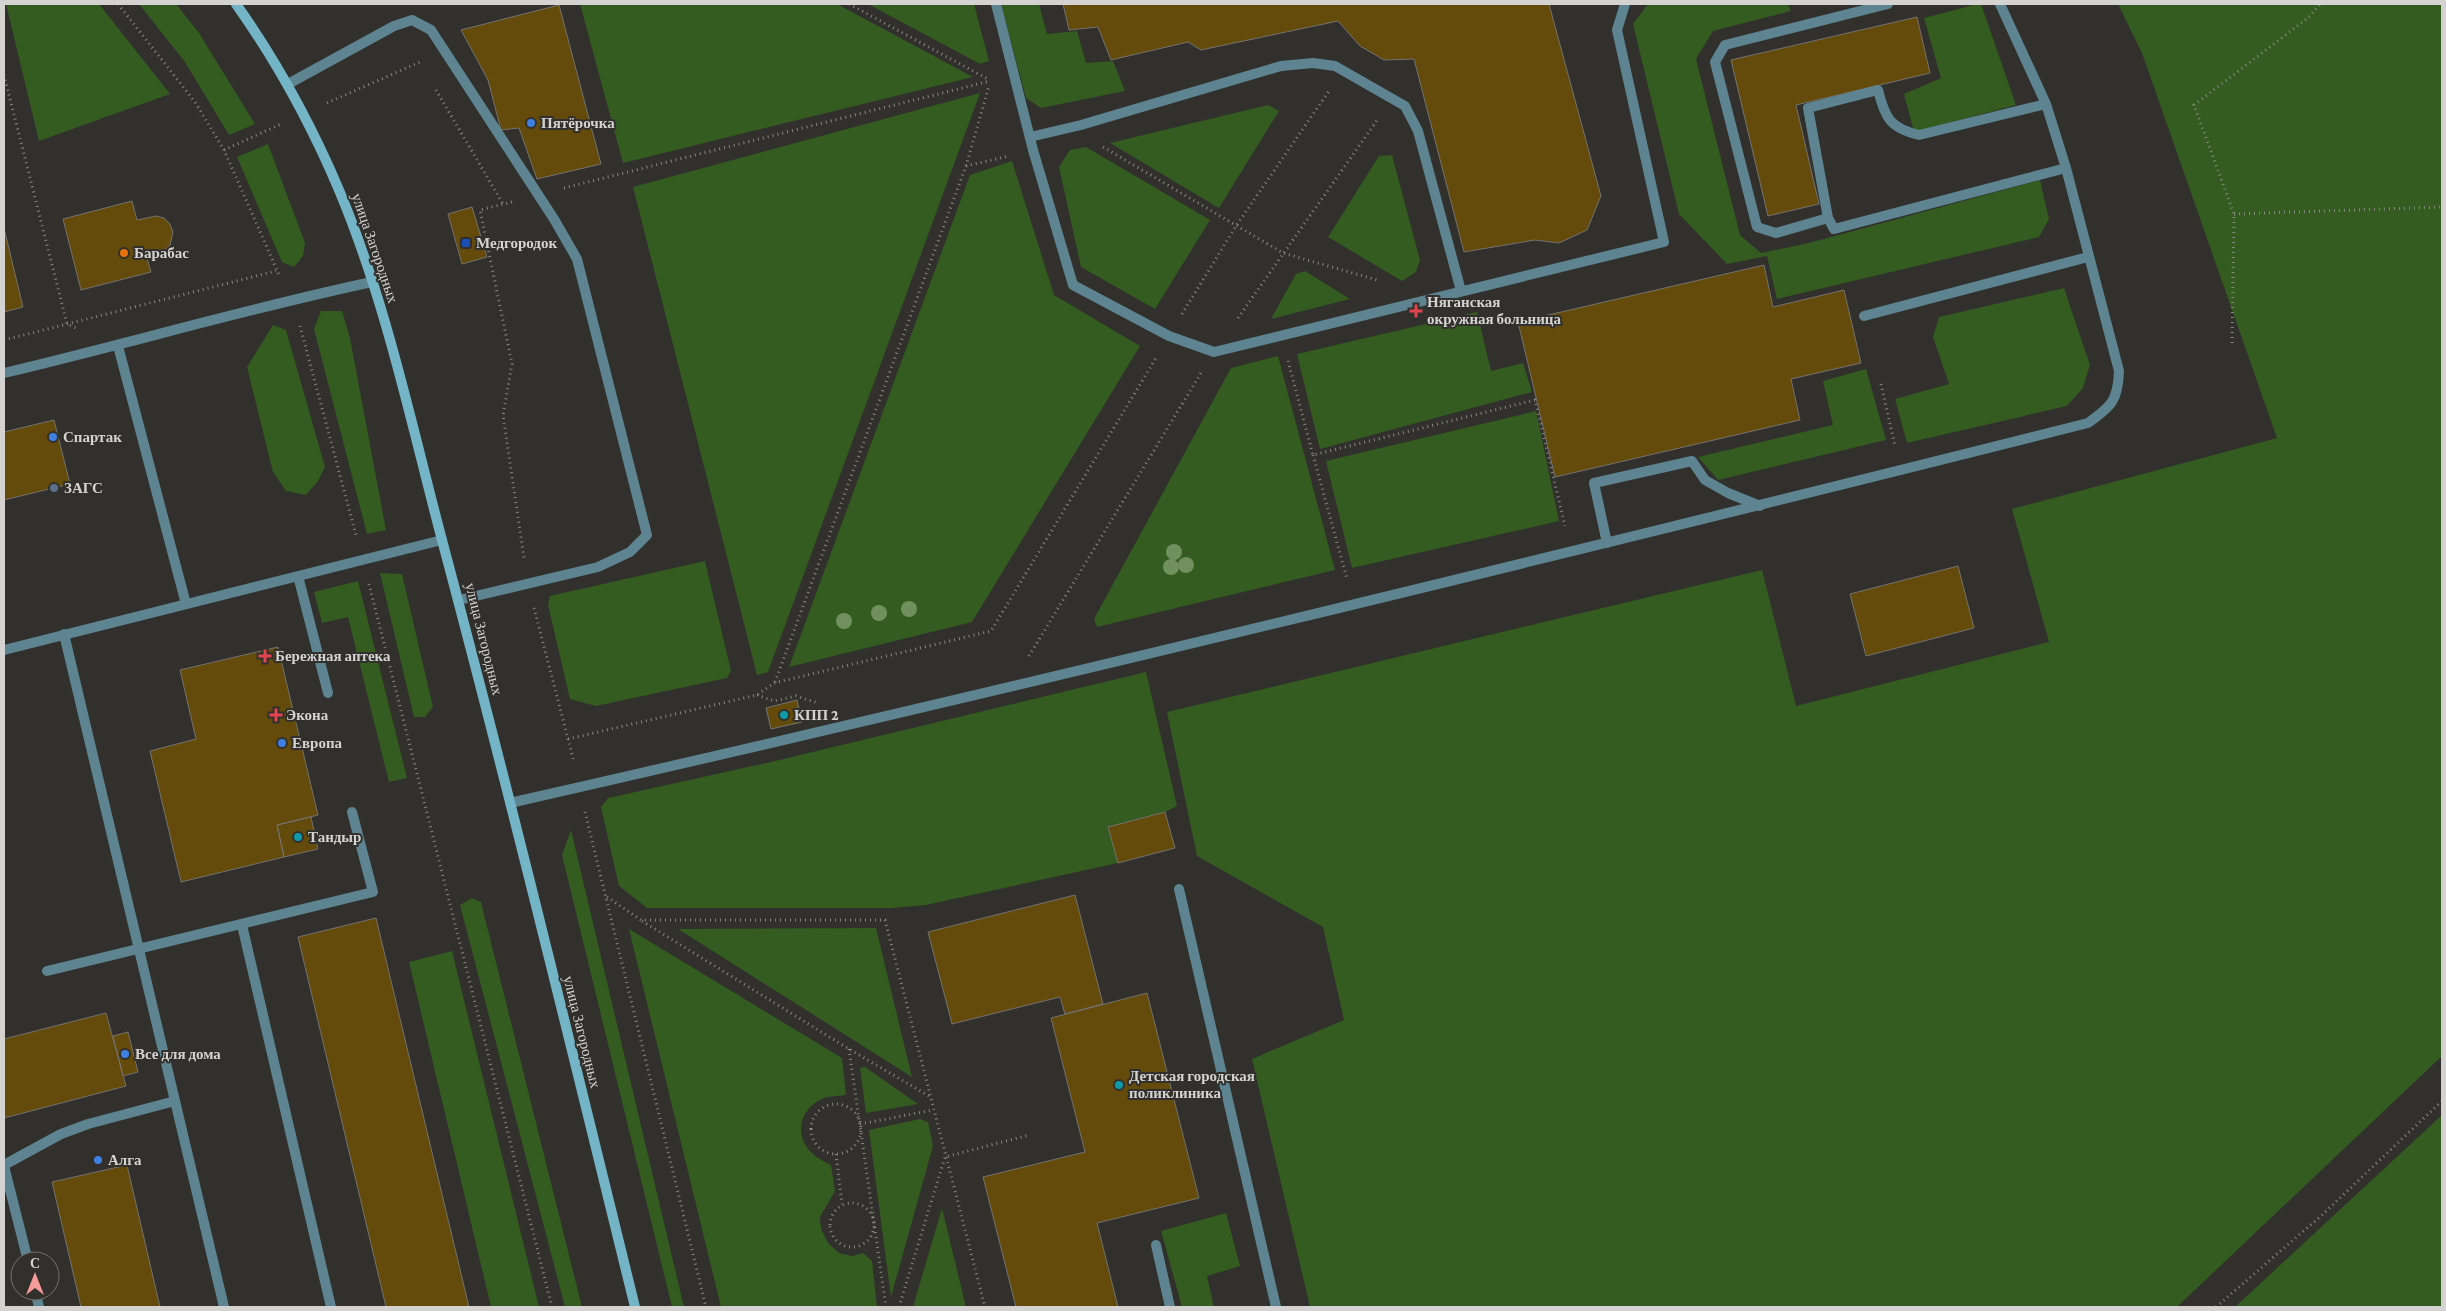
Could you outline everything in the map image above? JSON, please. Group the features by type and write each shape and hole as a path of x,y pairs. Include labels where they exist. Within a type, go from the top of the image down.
{"main road":[{"name":"улица Загородных","path":"236,4 288,84 340,193 372,282 394,352 510,803 636,1307"}],"lane":[{"path":"996,4 1033,150 1073,285 1168,336 1214,352 1664,242 1617,30 1625,4"},
{"path":"1828,218 1776,233 1757,227 1715,62 1725,45 1888,4"},
{"path":"510,803 769,744 1607,544 2088,424 2106,410 2118,392 2119,371 2066,168 2046,104 2000,4"},
{"path":"288,84 394,26 412,20 431,30 554,219 577,259 647,535 630,552 598,567 458,600"},
{"path":"1030,137 1081,125 1280,66 1313,63 1335,66 1405,106 1418,131 1461,291"},
{"path":"2046,104 1919,135 1900,130 1884,114 1878,90 1808,108 1828,218 1834,229 2066,168"},
{"path":"1864,316 2088,257"},
{"path":"4,373 118,346 292,299 372,282"},
{"path":"118,346 186,604"},
{"path":"1607,544 1594,483 1692,461 1705,480 1728,493 1760,506"},
{"path":"4,650 442,540"},
{"path":"298,576 328,692"},
{"path":"64,634 224,1307"},
{"path":"47,971 373,892 352,812"},
{"path":"1179,889 1276,1307"},
{"path":"242,925 331,1307"},
{"path":"26,1251 4,1165 61,1134 88,1124 175,1101"},
{"path":"1156,1245 1170,1307"}],"path":[{"path":"118,4 195,102 224,150 276,271 292,299 363,560 552,1307"},
{"path":"774,683 966,166 990,80 849,4"},
{"path":"2232,343 2234,214 2194,105 2309,16 2320,4"},
{"path":"394,26 424,70"},
{"path":"568,739 757,694 774,683 991,630 1236,226 1342,71"},
{"path":"4,75 67,324"},
{"path":"434,87 503,204"},
{"path":"1038,655 1028,657 1214,352 1392,99"},
{"path":"1081,125 1098,144 1283,253 1377,280"},
{"path":"966,166 1033,150"},
{"path":"2234,214 2442,206"},
{"path":"4,340 276,271"},
{"path":"67,324 118,346"},
{"path":"1282,336 1347,580"},
{"path":"1881,384 1896,449"},
{"path":"1313,455 1535,400 1566,531"},
{"path":"1338,582 1357,578"},
{"path":"757,694 774,701 796,696 816,704 826,702"},
{"path":"597,860 706,1307"},
{"path":"607,896 641,920 848,1049 930,1097"},
{"path":"641,920 885,920 985,1307"},
{"path":"848,1049 886,1307"},
{"path":"2216,1307 2322,1215 2442,1101"},
{"path":"836,1104 851,1109 860,1124 859,1137 855,1145 846,1152 836,1154 826,1152 816,1144 811,1131 814,1116 828,1105 836,1104"},
{"path":"860,1124 933,1110"},
{"path":"945,1158 1029,1135"},
{"path":"836,1154 842,1204"},
{"path":"899,1307 945,1158"},
{"path":"856,1202 863,1205 874,1221 872,1235 856,1246 844,1246 836,1240 830,1227 833,1212 842,1204 856,1202"}],"green space":[{"path":"6,4 99,4 170,94 39,141"},
{"path":"139,4 176,4 199,33 255,124 229,135 185,62"},
{"path":"580,4 837,4 973,77 623,163"},
{"path":"868,4 974,4 989,61 980,64"},
{"path":"1001,4 1039,4 1047,34 1077,31 1086,63 1113,61 1125,91 1041,108 1026,98"},
{"path":"1648,4 1788,4 1791,11 1713,31 1696,59 1740,235 1761,253 1809,243 2040,180 2049,219 2039,237 1777,299 1767,256 1727,264 1679,214 1633,24"},
{"path":"1981,4 2016,105 1914,132 1904,94 1941,78 1924,18"},
{"path":"2118,4 2442,4 2442,1056 2177,1307 1310,1307 1252,1059 1344,1020 1323,927 1197,856 1167,712 1762,570 1796,706 2049,642 2012,509 2277,438 2142,53"},
{"path":"980,93 768,672 757,675 633,187"},
{"path":"1268,105 1279,111 1219,208 1110,143"},
{"path":"268,144 305,243 303,256 294,267 282,262 237,157"},
{"path":"1086,147 1210,220 1155,309 1081,267 1059,167 1070,150"},
{"path":"1392,155 1420,260 1416,272 1402,281 1328,237 1379,156"},
{"path":"1012,161 1054,295 1140,346 972,622 789,667 970,175"},
{"path":"1305,271 1350,299 1271,319 1296,274"},
{"path":"2064,288 2090,365 2083,388 2067,406 1907,443 1895,399 1949,384 1933,337 1939,317"},
{"path":"321,311 342,311 350,338 386,530 367,534 314,329"},
{"path":"1477,312 1491,371 1523,363 1532,392 1320,449 1297,354"},
{"path":"273,325 286,330 325,467 318,481 306,495 286,491 273,472 247,367"},
{"path":"1278,356 1335,570 1097,627 1094,619 1231,368"},
{"path":"1866,369 1886,440 1718,480 1698,457 1833,425 1823,381"},
{"path":"1536,411 1559,521 1352,568 1326,461"},
{"path":"705,561 731,671 727,678 596,706 570,699 548,605 550,596"},
{"path":"380,573 402,574 433,707 425,717 414,717"},
{"path":"358,581 407,778 389,782 348,617 322,623 314,592"},
{"path":"1146,672 1177,806 1165,812 1109,827 1118,863 926,905 892,908 647,908 619,886 601,807 608,798 771,762"},
{"path":"571,830 684,1307 672,1307 562,855"},
{"path":"472,898 481,902 582,1307 565,1307 460,905"},
{"path":"876,928 912,1077 678,929"},
{"path":"629,929 842,1058 846,1095 827,1097 811,1106 803,1120 802,1137 805,1145 813,1154 831,1165 835,1191 820,1217 821,1229 828,1243 839,1253 852,1256 863,1253 872,1261 877,1307 721,1307"},
{"path":"452,951 539,1307 491,1307 409,962"},
{"path":"865,1067 918,1104 866,1113 860,1068"},
{"path":"2442,1115 2442,1307 2235,1307"},
{"path":"920,1119 928,1122 933,1146 891,1297 869,1130"},
{"path":"942,1208 966,1307 913,1307"},
{"path":"1226,1213 1240,1266 1207,1276 1214,1307 1182,1307 1161,1231"}],"building":[{"path":"1063,4 1549,4 1601,196 1587,230 1559,243 1535,240 1464,252 1414,59 1384,60 1360,46 1338,21 1201,50 1188,42 1111,60 1098,27 1069,30"},
{"path":"559,5 601,164 537,179 519,128 501,130 488,80 461,30"},
{"path":"1917,17 1930,73 1796,105 1819,204 1768,216 1731,60"},
{"path":"132,201 137,220 156,216 164,218 170,224 173,232 170,245 164,250 146,255 151,272 81,290 63,219"},
{"path":"472,207 487,257 462,264 448,214"},
{"path":"4,228 23,307 4,312"},
{"path":"1764,265 1773,307 1844,290 1861,363 1791,379 1800,420 1555,477 1518,322"},
{"path":"54,420 70,484 4,500 4,432"},
{"path":"1958,566 1974,628 1866,656 1850,594"},
{"path":"278,647 318,815 277,825 284,857 181,882 150,751 196,739 180,670"},
{"name":"КПП 2","path":"797,700 802,722 771,729 766,708"},
{"path":"1165,812 1175,848 1118,863 1108,827"},
{"name":"Тандыр","path":"311,817 318,849 284,857 277,825"},
{"path":"1075,895 1103,1004 1065,1014 1060,997 952,1024 928,932"},
{"path":"376,918 469,1307 386,1307 298,937"},
{"name":"Детская городская поликлиника","path":"1147,993 1199,1198 1097,1223 1118,1307 1016,1307 983,1177 1085,1152 1051,1018"},
{"path":"106,1013 126,1086 4,1118 4,1039"},
{"name":"Все для дома","path":"128,1032 138,1072 123,1076 113,1036"},
{"path":"127,1165 160,1307 81,1307 52,1182"}],"place":[{"name":"Пятёрочка","path":"531,123"},
{"name":"Медгородок","path":"466,243"},
{"name":"Барабас","path":"124,253"},
{"name":"Няганская окружная больница","path":"1416,311"},
{"name":"Спартак","path":"53,437"},
{"name":"ЗАГС","path":"54,488"},
{"name":"Бережная аптека","path":"265,656"},
{"name":"Экона","path":"276,715"},
{"name":"КПП 2","path":"784,715"},
{"name":"Европа","path":"282,743"},
{"name":"Тандыр","path":"298,837"},
{"name":"Все для дома","path":"125,1054"},
{"name":"Детская городская поликлиника","path":"1119,1085"},
{"name":"Алга","path":"98,1160"}]}
